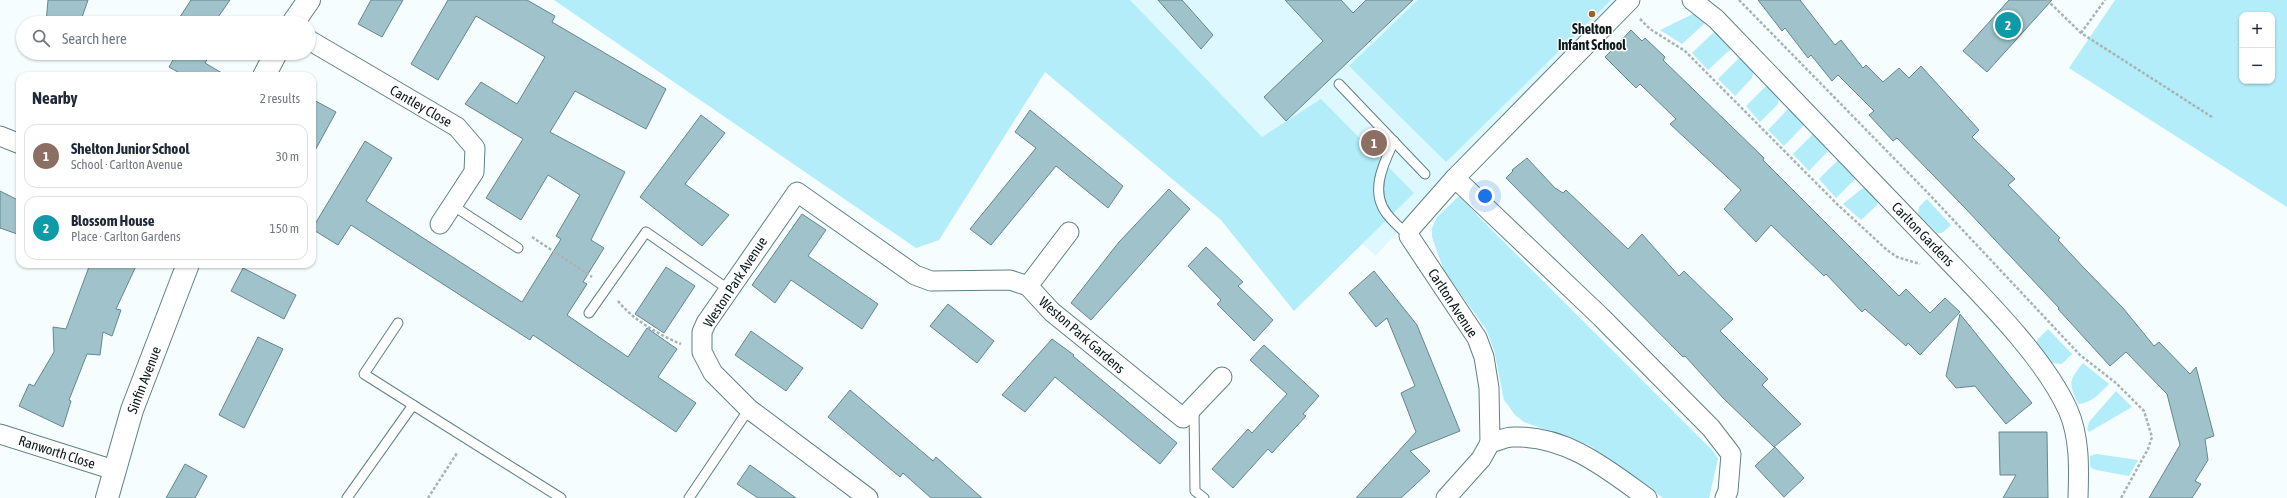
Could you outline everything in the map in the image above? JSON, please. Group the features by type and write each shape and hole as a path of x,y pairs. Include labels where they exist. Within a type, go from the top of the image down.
{"street":[{"path":"298,16 309,0"},
{"path":"1408,236 1410,229 1455,178 1627,2"},
{"name":"Carlton Gardens","path":"1697,4 1716,20 1914,224 1986,300 2036,359 2058,390 2068,411 2075,432 2079,468 2078,498"},
{"name":"Cantley Close","path":"316,44 457,127 475,148 474,172 440,224"},
{"path":"266,72 272,60"},
{"path":"0,136 16,142"},
{"path":"1455,178 1601,317 1711,428 1731,454 1728,491 1725,498"},
{"name":"Weston Park Avenue","path":"868,498 749,409 713,373 702,352 702,332 706,323 728,289 797,192 915,275"},
{"path":"1028,286 1069,232"},
{"name":"Carlton Avenue","path":"1408,236 1477,338 1484,357 1489,388 1490,443"},
{"name":"Sinfin Avenue","path":"107,498 132,410 186,268"},
{"name":"Weston Park Gardens","path":"915,275 931,281 1010,280 1028,286 1052,312 1183,418 1222,377"},
{"name":"Ranworth Close","path":"0,434 114,470"},
{"path":"1446,498 1481,459 1490,443 1513,437 1553,441 1569,446 1605,467 1647,498"}],"lane":[{"path":"1340,84 1426,174"},
{"path":"1394,141 1380,173 1379,195 1386,213 1408,236"},
{"path":"452,205 518,248"},
{"path":"589,313 646,232 728,289"},
{"path":"398,323 364,374 561,498"},
{"path":"347,498 414,405"},
{"path":"1194,406 1195,491 1204,498"},
{"path":"689,498 749,409"}],"path":[{"path":"1739,0 1937,203 2080,355 2116,383 2144,411 2152,437 2148,449 2121,498"},
{"path":"2048,0 2081,33 2212,117"},
{"path":"2081,33 2105,0"},
{"path":"1627,2 1650,29 1685,51 1837,204 1887,250 1897,257 1924,266"},
{"path":"528,234 607,287 625,310 668,339 702,352"},
{"path":"428,498 467,440"}],"shaded area":[{"path":"554,0 1130,0 1262,137 1321,99 1414,193 1294,311 1221,220 1045,72 939,240 916,248"},
{"path":"1127,0 1621,0 1591,29 1375,256"},
{"path":"1418,0 1611,0 1446,162 1349,66"},
{"path":"2115,0 2287,0 2287,207 2069,68"},
{"path":"1695,13 1706,22 1682,44 1660,30"},
{"path":"1716,30 1733,47 1708,70 1692,53"},
{"path":"1741,56 1754,70 1752,78 1735,96 1718,79"},
{"path":"1768,84 1779,95 1778,104 1760,122 1746,106"},
{"path":"1790,107 1804,125 1784,146 1768,130"},
{"path":"1818,133 1830,149 1809,171 1793,154 1813,134"},
{"path":"1840,158 1856,173 1854,180 1836,198 1819,179"},
{"path":"1865,186 1878,200 1877,205 1861,220 1843,204"},
{"path":"1460,195 1477,215 1714,452 1718,459 1709,498 1663,498 1589,445 1524,422 1515,415 1504,400 1494,350 1486,329 1444,271 1432,237 1432,228 1437,217"},
{"path":"1927,199 1951,225 1942,233 1937,233 1918,214 1919,207"},
{"path":"2048,329 2072,354 2062,364 2052,363 2037,346 2037,340"},
{"path":"2083,363 2109,384 2091,400 2078,404 2073,391 2072,379"},
{"path":"2116,391 2132,407 2089,432 2087,429 2089,422"},
{"path":"2096,454 2138,460 2129,476 2096,470 2090,467 2090,456"}],"building":[{"path":"48,0 88,0 82,16 47,16"},
{"path":"191,0 230,0 219,16 181,16"},
{"path":"371,0 403,0 382,37 358,24"},
{"path":"448,0 527,0 555,16 552,22 666,89 646,129 575,91 550,132 625,172 591,240 604,248 583,282 587,284 567,315 628,357 647,328 677,349 658,377 696,403 676,432 533,335 530,340 351,225 338,245 316,231 316,222 365,141 392,158 366,201 522,302 561,239 556,236 580,195 548,175 521,220 486,198 523,139 465,104 481,82 517,104 545,57 476,16 438,80 411,64"},
{"path":"1158,0 1182,0 1213,35 1201,49"},
{"path":"1285,0 1341,0 1353,13 1366,0 1413,0 1286,121 1264,97 1323,41"},
{"path":"1758,0 1800,0 1835,45 1841,40 1863,68 1866,65 1883,82 1899,68 1909,78 1921,66 1979,130 1972,137 2015,179 2008,185 2060,238 2058,240 2123,308 2154,346 2159,342 2190,374 2196,367 2214,436 2205,439 2208,460 2195,481 2201,484 2192,498 2149,498 2180,445 2167,394 2126,352 2110,366 2058,309 2059,308 1965,208 1897,138 1893,141 1869,115 1874,111 1838,75 1832,81 1811,55 1808,58 1785,28 1782,31"},
{"path":"2009,0 2052,0 1987,72 1963,51"},
{"path":"1631,30 1642,41 1645,38 1665,57 1663,60 1764,158 1763,160 1899,296 1906,289 1930,313 1945,298 1960,312 1920,355 1908,343 1906,346 1865,309 1862,312 1826,274 1824,276 1771,225 1756,242 1724,209 1741,190 1670,124 1676,119 1640,84 1636,88 1605,57"},
{"path":"173,60 207,60 205,63 220,72 178,72 169,67"},
{"path":"316,101 336,112 316,149"},
{"path":"1030,110 1123,186 1108,208 1056,166 991,245 970,229 1036,148 1015,132"},
{"path":"701,115 725,133 685,184 729,215 702,246 640,197"},
{"path":"1527,158 1555,188 1563,193 1566,190 1628,249 1642,234 1679,276 1684,271 1733,319 1720,331 1768,379 1762,385 1801,424 1774,447 1723,398 1685,356 1683,357 1506,178 1513,171 1512,170"},
{"path":"1169,189 1190,209 1091,320 1071,303 1119,242"},
{"path":"0,191 16,199 16,234 0,228"},
{"path":"802,214 826,230 808,256 878,304 862,329 791,280 775,303 752,285"},
{"path":"1206,247 1243,282 1238,286 1273,320 1254,341 1217,304 1221,300 1188,266"},
{"path":"666,267 695,286 664,333 635,314"},
{"path":"89,268 135,268 116,309 121,310 112,336 103,332 100,355 87,354 69,400 71,401 63,427 19,406 29,384 34,386 54,352 53,327 66,329"},
{"path":"243,268 296,295 284,319 231,291"},
{"path":"1374,271 1417,325 1460,431 1410,451 1430,471 1401,498 1356,498 1416,432 1401,393 1415,386 1387,318 1376,327 1349,293"},
{"path":"948,304 994,341 977,363 930,326"},
{"path":"1960,314 2032,403 2006,424 1975,386 1956,388 1946,376"},
{"path":"751,331 803,368 786,391 735,355"},
{"path":"258,337 283,349 244,428 219,415"},
{"path":"1052,339 1074,355 1073,356 1177,443 1160,464 1055,377 1025,412 1002,395"},
{"path":"1264,345 1319,396 1303,414 1306,416 1272,453 1268,449 1233,488 1212,469 1248,429 1252,433 1287,394 1250,360"},
{"path":"850,390 933,461 936,457 982,498 931,498 903,473 900,477 828,417"},
{"path":"1999,432 2047,432 2048,498 2003,498 2016,475 2000,475"},
{"path":"1775,447 1804,478 1784,497 1755,466"},
{"path":"185,464 207,476 195,498 166,498"},
{"path":"750,465 796,498 758,498 737,484"}],"place":[{"name":"Shelton Infant School","path":"1592,14"},
{"name":"Blossom House","path":"2008,25"},
{"name":"Shelton Junior School","path":"1374,143"}]}
